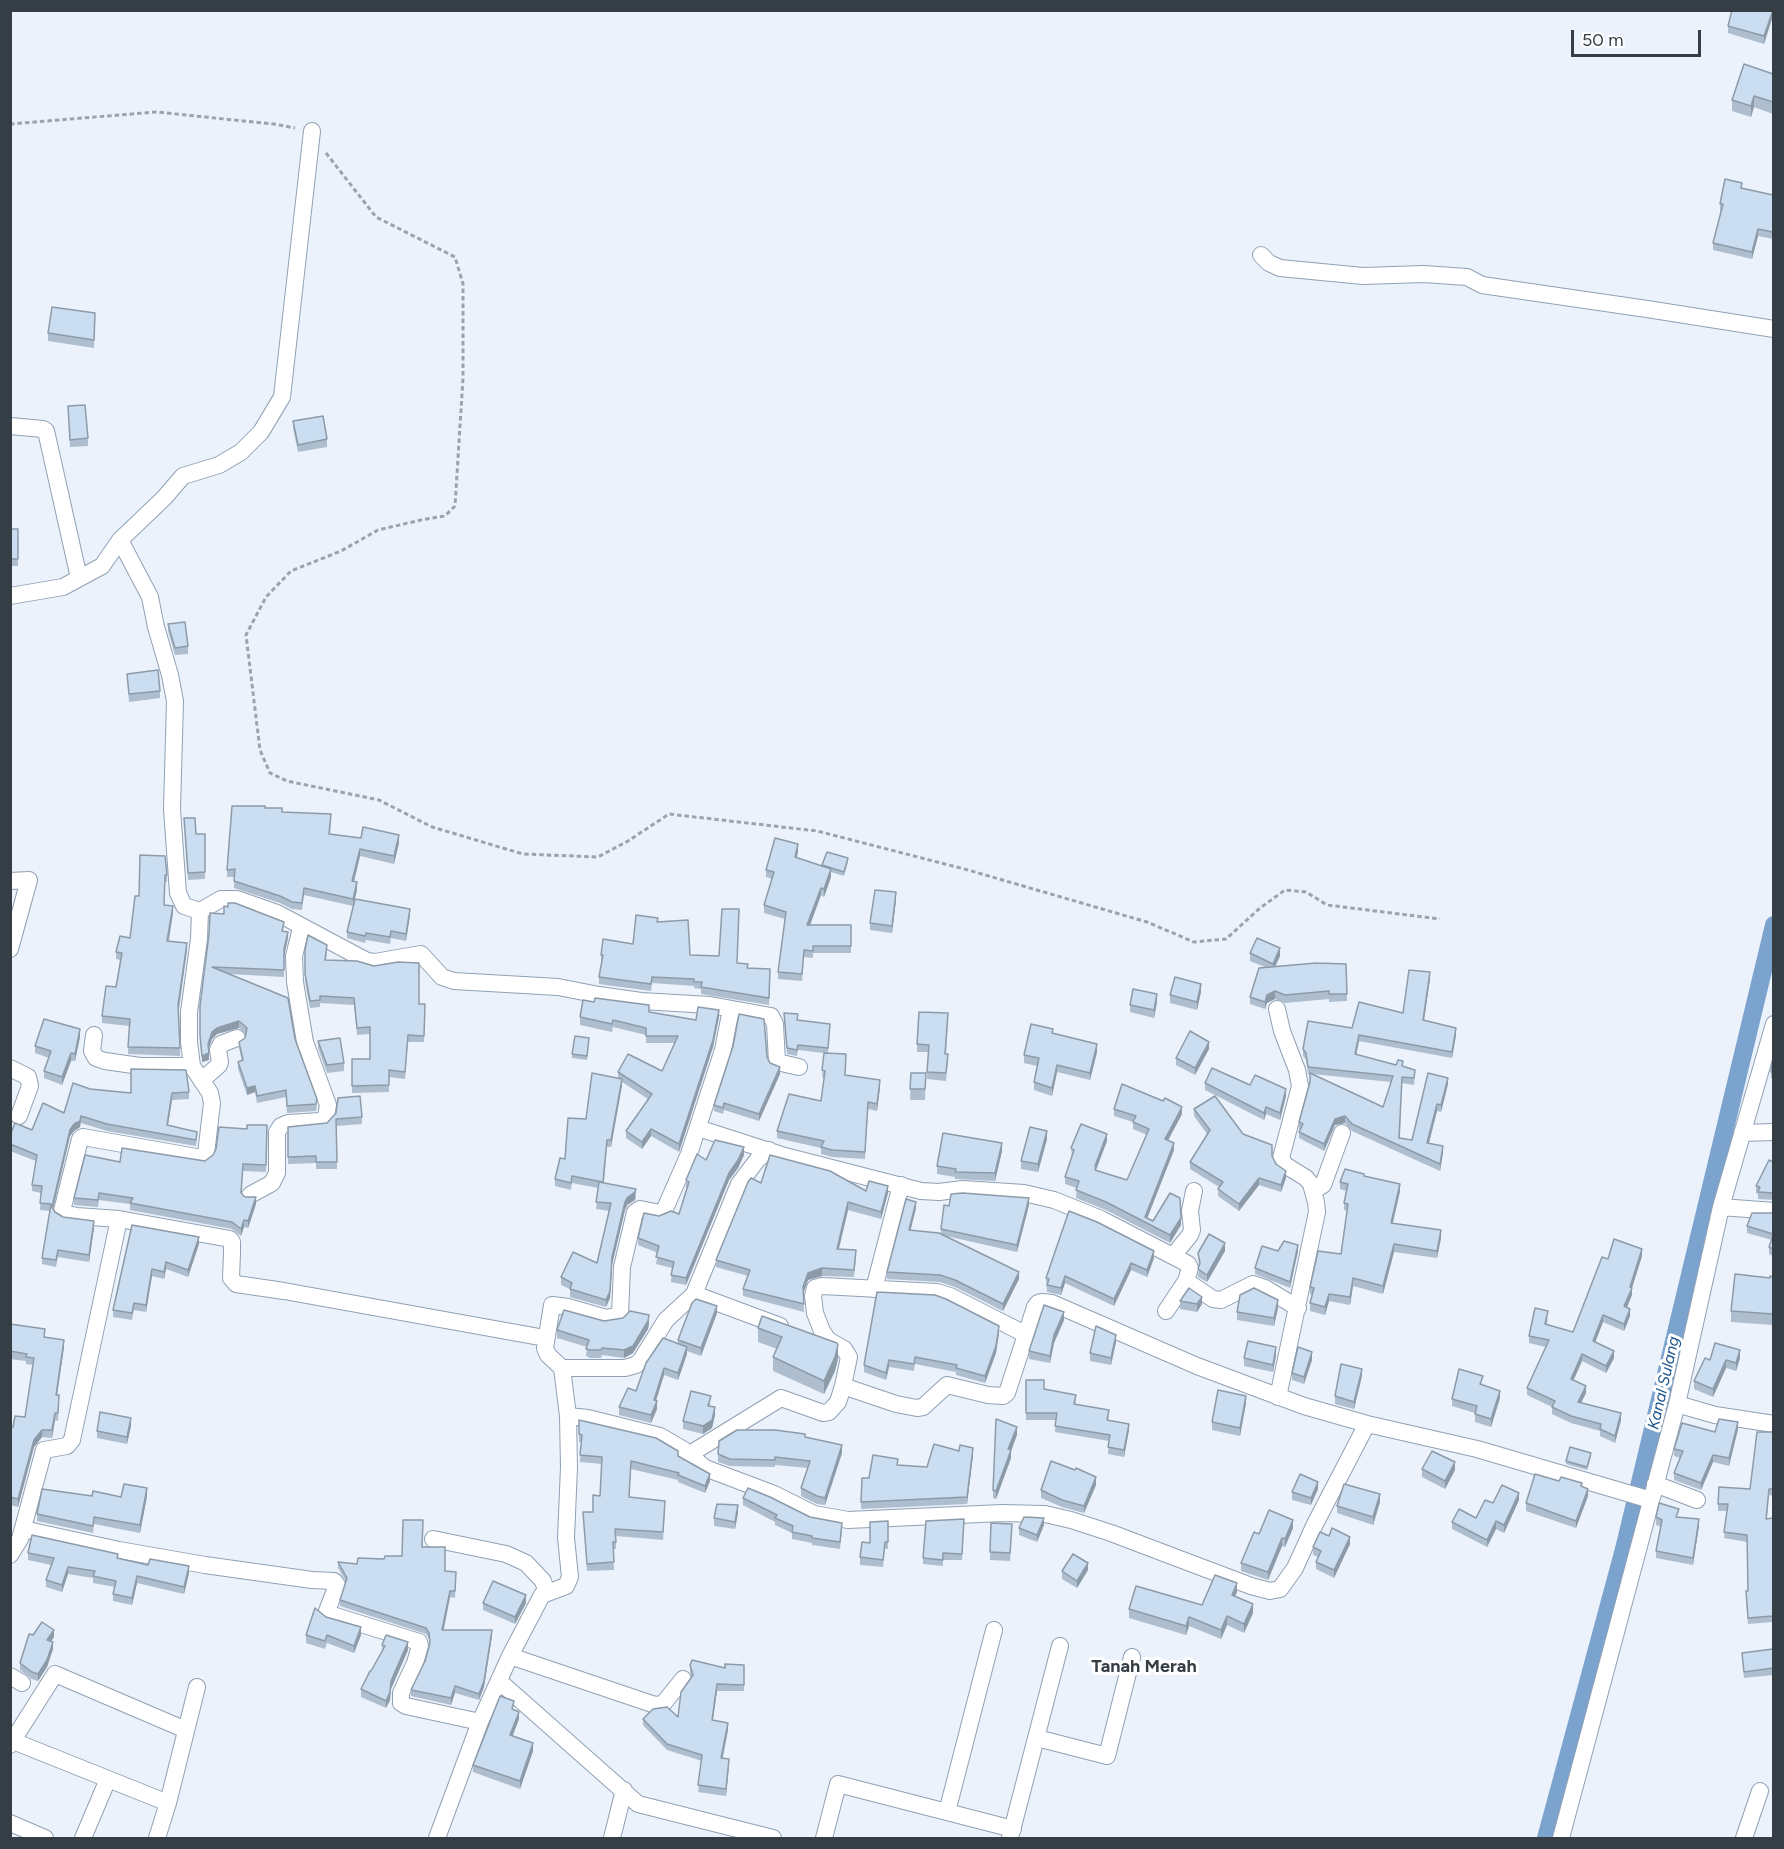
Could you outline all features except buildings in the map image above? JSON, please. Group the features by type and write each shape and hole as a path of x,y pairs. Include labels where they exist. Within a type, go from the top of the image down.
{"street":[{"path":"10,596 63,587 102,566 120,540 164,498 183,476 210,469 242,452 261,432 282,397 312,131"},
{"path":"1261,255 1269,263 1280,268 1363,276 1424,274 1467,277 1482,285 1773,329"},
{"path":"10,426 46,431 79,578"},
{"path":"120,540 149,592 175,701 172,809 178,893 184,906 200,911 221,898 230,897 277,913 301,928 367,961 375,962 420,954 446,980 558,987 641,1001 710,1005 771,1016 775,1024 777,1062 799,1067"},
{"path":"10,880 29,880 10,949"},
{"path":"200,911 199,939 189,1012 189,1042 192,1066 210,1092 212,1103 204,1157 195,1158 83,1137 80,1139 62,1210 65,1214 119,1220 230,1239 232,1242 231,1278 236,1284 545,1338"},
{"path":"250,1196 272,1183 278,1173 278,1132 281,1126 288,1123 321,1121 326,1117 328,1105 305,1042 295,982 294,956 301,928"},
{"path":"437,1839 480,1722 510,1656 540,1599 547,1593 566,1586 570,1577 566,1538 569,1467 568,1416 562,1368 545,1348 552,1305 606,1318 620,1315 622,1267 635,1212 640,1209 660,1213 664,1211 698,1128 723,1050 731,1009"},
{"path":"1278,1009 1282,1031 1297,1070 1300,1086 1281,1158 1285,1165 1306,1178 1316,1202 1316,1222 1278,1397"},
{"path":"1561,1839 1650,1493 1677,1404 1721,1207 1773,1024"},
{"path":"94,1035 92,1051 96,1058 105,1062 140,1066 192,1066"},
{"path":"202,1080 219,1065 218,1050 221,1044 237,1038"},
{"path":"10,1068 28,1077 30,1086 20,1116"},
{"path":"698,1128 785,1156 931,1192 963,1189 1024,1192 1054,1200 1101,1219 1190,1266 1186,1281 1166,1311"},
{"path":"1313,1191 1323,1185 1342,1132"},
{"path":"1742,1133 1773,1132"},
{"path":"562,1368 625,1368 636,1365 641,1360 666,1320 694,1294 739,1184 758,1159 769,1150"},
{"path":"874,1289 901,1185"},
{"path":"1173,1256 1192,1230 1190,1211 1194,1191"},
{"path":"1721,1207 1773,1211"},
{"path":"10,1555 20,1539 44,1450 67,1446 72,1440 119,1220"},
{"path":"1186,1281 1213,1299 1221,1300 1251,1285 1257,1285 1298,1308"},
{"path":"835,1345 828,1340 819,1325 813,1301 815,1288 822,1286 937,1292 950,1296 1025,1334"},
{"path":"690,1454 781,1398 823,1413 829,1412 838,1402 849,1357 844,1349 835,1345 694,1294"},
{"path":"843,1386 886,1401 917,1408 926,1405 941,1388 947,1385 988,1395 1003,1396 1009,1390 1025,1334 1038,1303 1052,1303 1197,1366 1278,1397 1367,1424 1477,1449 1624,1492 1650,1493 1697,1500"},
{"path":"1677,1404 1715,1415 1773,1424"},
{"path":"568,1416 588,1418 660,1436 690,1454 705,1468 774,1494 814,1514 848,1520 1002,1513 1045,1514 1111,1533 1251,1586 1276,1591 1284,1585 1305,1550 1315,1524 1367,1424"},
{"path":"23,1529 119,1550 205,1565 334,1581 337,1585 327,1611 328,1614 419,1642 415,1662 401,1693 401,1703 480,1722"},
{"path":"433,1539 506,1554 526,1563 543,1581 547,1593"},
{"path":"947,1812 994,1630"},
{"path":"824,1839 838,1784 947,1812 1012,1834 1060,1646"},
{"path":"510,1656 655,1705 663,1704 683,1679"},
{"path":"1037,1738 1107,1756 1132,1657"},
{"path":"168,1803 12,1743 56,1674 186,1730"},
{"path":"499,1681 638,1804 772,1839"},
{"path":"156,1839 168,1803 197,1687"},
{"path":"83,1839 108,1779"},
{"path":"612,1839 624,1790"},
{"path":"1744,1839 1760,1791"},
{"path":"10,1823 45,1839"}],"path":[{"path":"10,124 156,112 274,124 312,131 376,217 455,258 463,284 464,378 455,506 446,516 378,530 341,551 291,571 266,597 246,635 260,750 270,773 287,781 379,800 432,827 523,854 598,857 628,841 669,814 817,831 968,870 1136,918 1194,942 1226,939 1260,908 1285,890 1306,892 1327,906 1440,919"}],"waterway":[{"name":"Kanal Sulang","path":"1546,1838 1624,1549 1774,925"}],"district":[{"name":"Tanah Merah","path":"1144,1667"}]}
